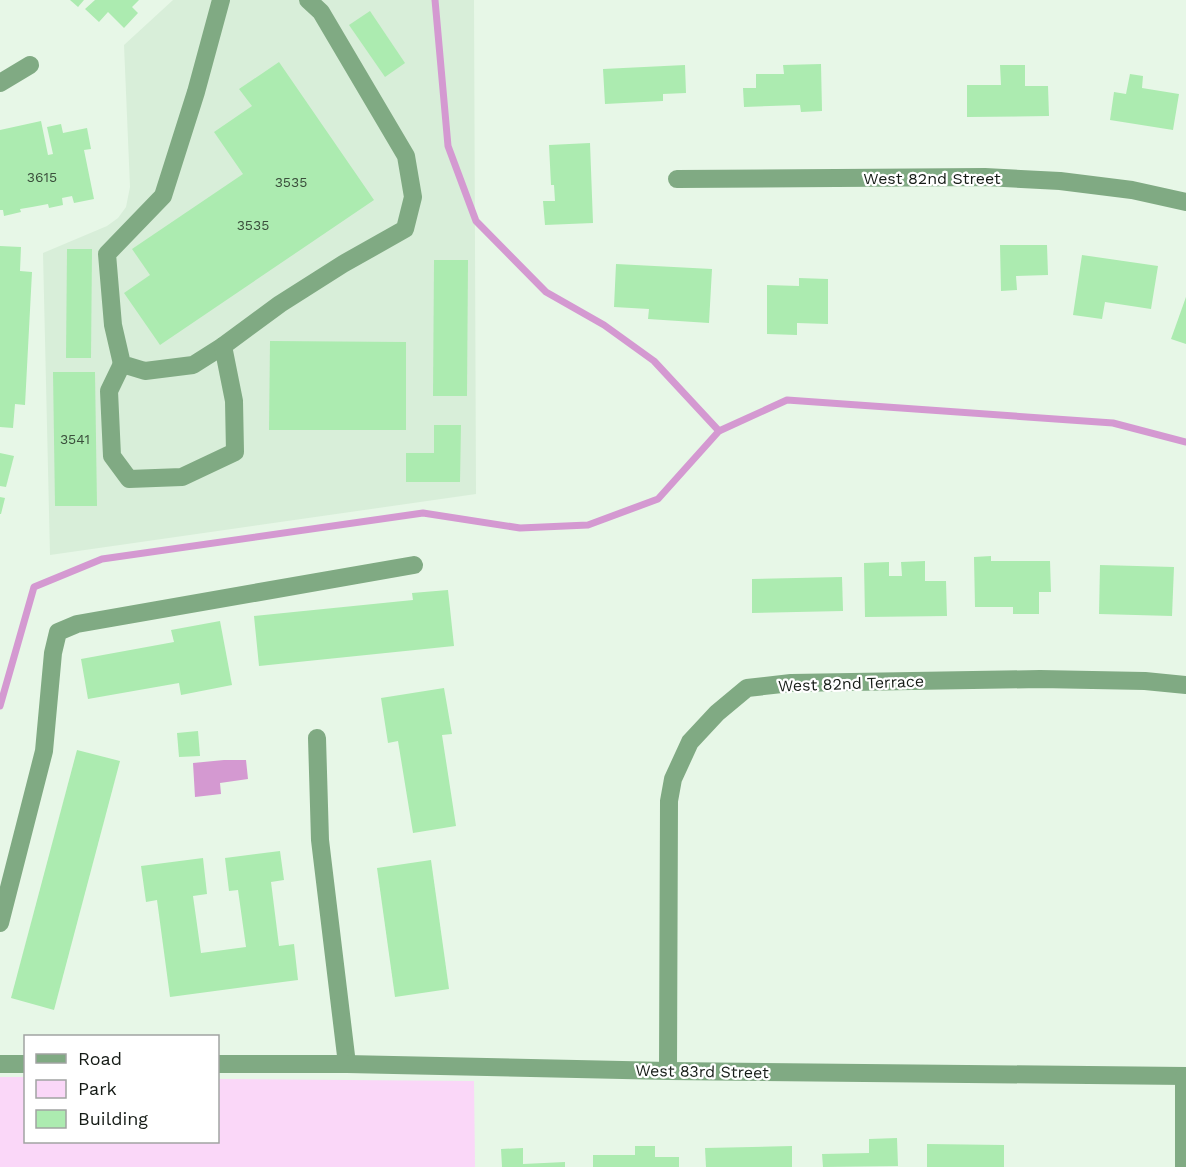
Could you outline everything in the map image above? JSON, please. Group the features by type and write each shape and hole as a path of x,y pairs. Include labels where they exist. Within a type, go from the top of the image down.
{"street":[{"path":"221,0 196,92 163,196 107,254 113,325 122,363 108,392 112,456 129,479 182,477 235,452 234,401 223,346"},
{"path":"122,363 145,371 193,365 343,264 405,229 412,198 406,156 321,12 308,0"},
{"path":"0,83 30,64"},
{"name":"West 82nd Street","path":"677,179 985,177 1060,181 1132,190 1186,202"},
{"path":"0,923 44,751 53,653 58,632 77,624 414,565"},
{"name":"West 82nd Terrace","path":"668,1071 669,801 673,779 690,742 717,713 747,688 791,682 1040,679 1145,681 1186,685"},
{"path":"317,738 320,840 347,1064"},
{"path":"0,1064 24,1064"},
{"name":"West 83rd Street","path":"219,1064 1185,1076"},
{"path":"1184,1167 1185,1076"}],"shaded area":[{"path":"173,0 474,0 476,494 50,555 43,253 107,226 118,218 126,207 130,187 124,45"},
{"path":"246,760 248,779 220,783 221,794 195,797 193,763"}],"green space":[{"path":"0,1077 24,1077 24,1143 219,1143 219,1079 474,1081 475,1167 0,1167"}],"building":[{"path":"70,0 84,0 78,7"},
{"path":"95,0 139,0 132,7 138,13 124,28 108,12 99,22 85,9"},
{"path":"370,11 405,63 385,77 349,25"},
{"path":"279,62 374,200 160,345 124,293 150,275 132,249 243,174 214,132 252,106 239,89"},
{"path":"821,64 822,111 801,112 800,105 744,107 743,88 756,88 756,74 784,74 783,65"},
{"path":"685,65 686,93 663,94 663,101 605,104 603,69"},
{"path":"1000,65 1025,65 1025,86 1048,86 1049,116 967,117 967,85 1001,85"},
{"path":"1130,74 1143,76 1142,88 1179,94 1173,130 1110,120 1114,92 1126,94"},
{"path":"41,121 48,155 53,154 47,127 61,124 63,133 87,128 91,149 84,150 94,199 74,203 72,196 62,198 63,205 49,208 48,204 20,209 21,212 4,216 3,210 0,210 0,130"},
{"path":"590,143 593,223 545,225 543,201 555,201 554,185 551,185 549,145"},
{"path":"1000,245 1047,245 1048,275 1016,276 1017,290 1001,291"},
{"path":"0,246 21,247 20,271 32,272 25,405 15,404 13,428 0,427"},
{"path":"67,249 92,249 91,358 66,358"},
{"path":"1082,255 1158,266 1151,309 1105,302 1102,319 1073,315"},
{"path":"434,260 468,260 467,396 433,396"},
{"path":"616,264 712,269 709,323 648,319 649,309 614,307"},
{"path":"799,278 828,279 828,324 797,323 797,335 767,334 767,285 799,286"},
{"path":"1186,297 1186,344 1171,339"},
{"path":"270,341 406,342 406,430 269,430"},
{"path":"53,372 95,372 97,506 55,506"},
{"path":"434,425 461,425 460,482 406,482 406,453 434,453"},
{"path":"0,453 14,456 6,487 0,486"},
{"path":"0,497 5,498 1,514 0,514"},
{"path":"991,556 991,561 1050,561 1051,592 1039,592 1039,614 1013,614 1013,607 975,607 974,557"},
{"path":"925,561 925,581 946,581 947,616 865,617 864,563 889,562 889,576 902,576 901,562"},
{"path":"1100,565 1174,567 1172,616 1099,614"},
{"path":"842,577 843,611 752,613 752,579"},
{"path":"448,590 454,646 259,666 254,616 413,600 412,593"},
{"path":"220,621 232,685 181,695 179,683 88,699 81,659 174,642 171,630"},
{"path":"444,688 452,734 442,735 456,826 413,833 398,741 388,743 381,698"},
{"path":"198,731 200,756 179,757 177,733"},
{"path":"77,750 120,761 54,1010 11,998"},
{"path":"280,851 284,880 271,882 279,946 294,944 298,980 170,997 157,900 146,902 141,866 203,858 207,894 193,896 201,953 246,947 238,890 229,891 225,858"},
{"path":"431,860 449,989 395,997 377,868"},
{"path":"897,1138 898,1166 823,1167 822,1154 869,1153 869,1139"},
{"path":"927,1144 1004,1145 1004,1167 927,1167"},
{"path":"635,1146 655,1146 655,1157 679,1157 679,1167 593,1167 593,1155 635,1155"},
{"path":"792,1146 792,1167 706,1167 705,1148"},
{"path":"523,1148 523,1164 565,1162 565,1167 502,1167 501,1149"}],"waterway":[{"path":"435,0 448,146 476,221 546,292 604,325 654,361 719,431"},
{"path":"0,706 34,587 102,559 423,513 520,528 588,525 658,499 719,431 787,400 1113,423 1186,442"}]}
